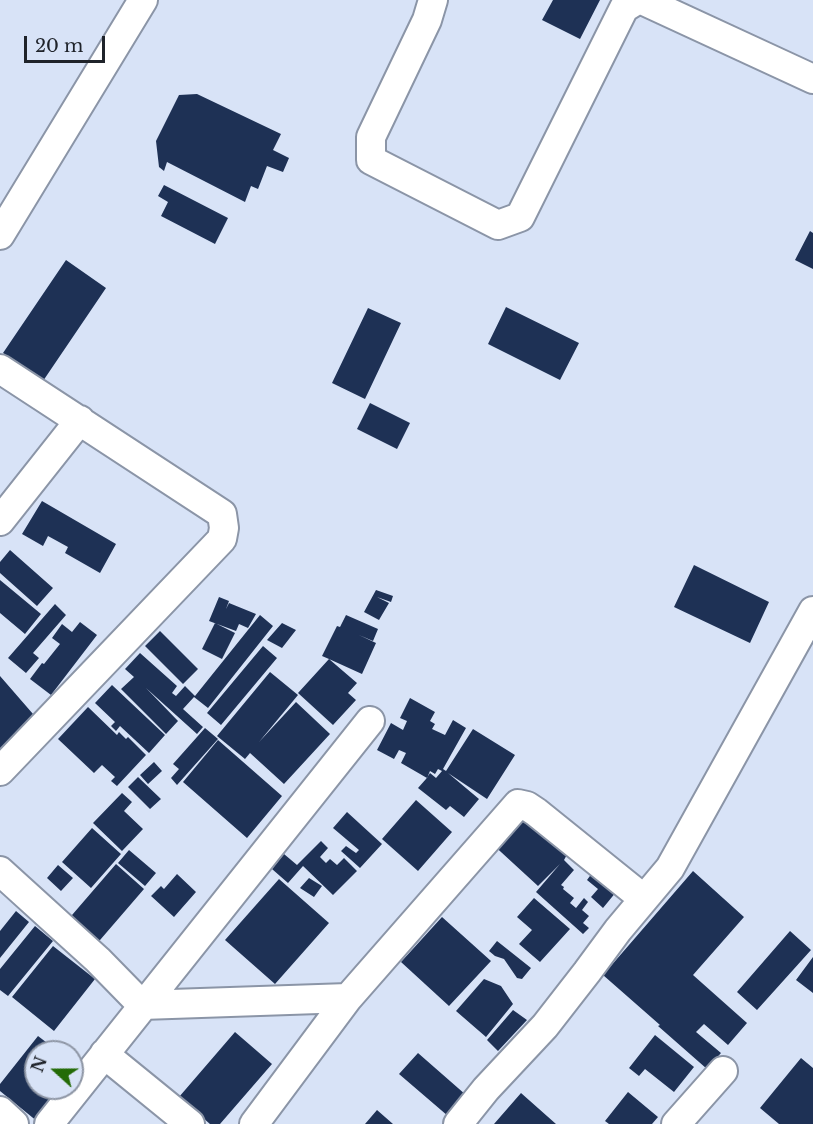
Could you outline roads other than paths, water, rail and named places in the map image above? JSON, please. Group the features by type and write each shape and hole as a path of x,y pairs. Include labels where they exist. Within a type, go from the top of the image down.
{"street":[{"path":"0,235 143,0"},
{"path":"432,0 427,20 371,137 371,160 498,225 520,217 624,8 637,0"},
{"path":"642,0 813,79"},
{"path":"0,369 222,514 224,528 222,539 0,771"},
{"path":"0,521 80,420"},
{"path":"458,1124 486,1089 545,1026 618,930 670,868 813,611"},
{"path":"49,1124 370,722"},
{"path":"254,1124 348,998 518,804 527,806 536,812 644,899"},
{"path":"0,871 98,960 142,1005 348,998"},
{"path":"104,1054 190,1124"},
{"path":"676,1124 723,1071"},
{"path":"0,1111 14,1124"}]}
